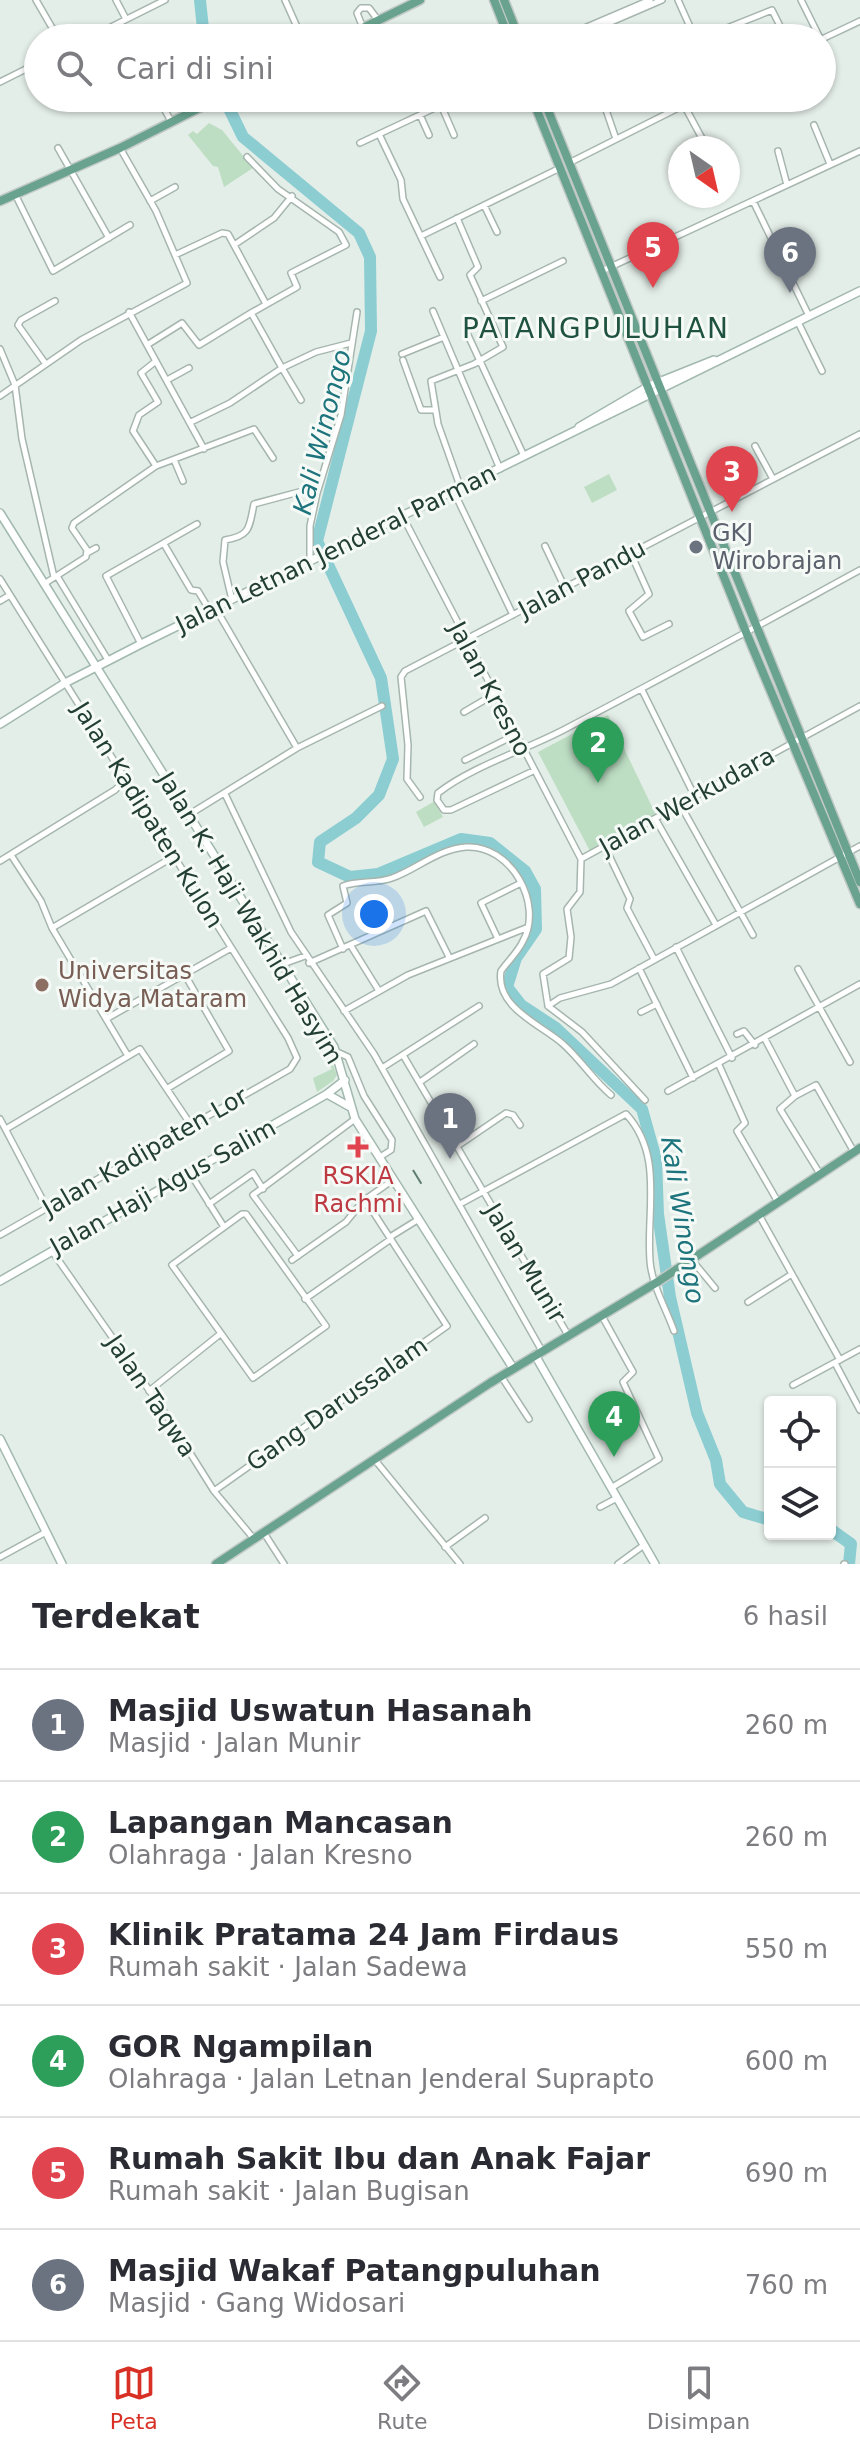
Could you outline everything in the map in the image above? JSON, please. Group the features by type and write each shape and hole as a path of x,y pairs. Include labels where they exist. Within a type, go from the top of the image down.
{"main road":[{"path":"372,24 420,0"},
{"path":"494,0 503,24"},
{"path":"504,0 513,24"},
{"path":"0,201 120,148 190,112"},
{"path":"539,112 565,165 660,386 757,627 860,904"},
{"path":"548,112 565,165"},
{"path":"608,269 650,390 746,632 798,741"},
{"path":"844,855 860,882"},
{"path":"216,1564 513,1368 657,1282 857,1150"}],"street":[{"path":"36,0 50,24"},
{"path":"116,0 126,19"},
{"path":"116,24 165,0"},
{"path":"285,0 296,24"},
{"path":"594,24 650,0"},
{"path":"611,24 662,0"},
{"path":"678,0 689,24"},
{"path":"801,0 813,24"},
{"path":"362,24 357,13 363,3 379,20"},
{"path":"736,24 771,10 778,24"},
{"path":"836,32 860,21"},
{"path":"0,82 24,70"},
{"path":"166,112 172,122"},
{"path":"360,143 426,112"},
{"path":"444,112 454,135"},
{"path":"607,112 616,139"},
{"path":"688,112 701,136"},
{"path":"421,236 668,113"},
{"path":"420,115 429,135"},
{"path":"814,125 830,164"},
{"path":"379,134 440,277"},
{"path":"58,148 109,238"},
{"path":"0,396 129,312 186,284 150,201 120,148"},
{"path":"778,151 787,185"},
{"path":"608,269 860,151"},
{"path":"147,345 182,323 199,345 297,287 291,273 346,245 339,232 274,186 247,157"},
{"path":"150,201 175,187"},
{"path":"15,194 53,271 130,225"},
{"path":"234,245 274,218 292,196"},
{"path":"753,201 809,316"},
{"path":"484,205 497,232"},
{"path":"457,218 478,267 470,275 503,349 431,381 437,408 434,410 457,490 513,615"},
{"path":"175,255 222,233 228,234 266,304"},
{"path":"481,302 563,261"},
{"name":"Jalan Letnan Jenderal Parman","path":"0,724 94,667 500,469 650,390 721,360 860,291"},
{"path":"45,364 18,325 55,301"},
{"path":"433,311 500,469"},
{"path":"129,312 204,449"},
{"path":"311,562 310,526 341,415 357,312"},
{"path":"251,313 301,400"},
{"path":"798,322 822,371"},
{"path":"467,333 524,457"},
{"path":"434,410 421,410 402,357 444,337"},
{"path":"191,422 230,403 282,368 316,352 351,343"},
{"path":"0,349 15,385 22,439 55,576 108,660"},
{"path":"156,361 138,375 158,402 139,415 133,431 156,466"},
{"path":"167,380 189,368"},
{"path":"87,553 72,528 74,523 156,466 175,462 254,429 273,458"},
{"name":"Jalan Pandu","path":"420,797 407,779 408,745 401,677 405,671 860,434"},
{"path":"755,446 773,479"},
{"path":"175,462 183,481"},
{"path":"232,601 223,562 225,540 244,536 250,531 254,504 299,492 317,493"},
{"name":"Jalan K. Haji Wakhid Hasyim","path":"0,513 337,1052 355,1119 513,1368"},
{"name":"Jalan Kresno","path":"403,517 464,640 581,859"},
{"path":"141,644 106,576 197,524"},
{"path":"164,544 191,590 196,588 213,610 297,748"},
{"path":"545,546 565,588"},
{"path":"44,584 96,548"},
{"path":"631,554 649,594 629,611 634,625 643,637 669,624"},
{"path":"533,771 451,810 442,808 437,800 438,793 457,781 642,690 860,570"},
{"name":"Jalan Kadipaten Kulon","path":"0,579 293,1046 297,1058 290,1069"},
{"path":"0,601 10,595"},
{"path":"642,690 695,797"},
{"path":"464,712 493,695"},
{"path":"190,814 297,748 382,706"},
{"name":"Jalan Werkudara","path":"581,859 860,706"},
{"path":"465,760 515,735"},
{"path":"0,861 115,790 126,779"},
{"path":"115,790 131,787"},
{"path":"225,794 305,956 382,1068 460,1204 611,1488 655,1564"},
{"path":"681,806 753,935"},
{"path":"656,820 716,925"},
{"path":"548,1006 560,998 611,984 860,846"},
{"path":"605,847 630,899 627,908 654,959"},
{"path":"343,949 328,915 346,904 342,889 348,884 387,880 451,850 484,848 513,866 528,912 523,942 501,971 504,991 512,1005 563,1044 611,1095"},
{"path":"11,855 41,901 52,928 128,1056"},
{"path":"52,928 173,857"},
{"path":"581,859 580,892 567,909 571,937 569,958 542,976 548,1006 587,1037 645,1100"},
{"path":"498,939 481,903 521,883"},
{"path":"309,963 426,911 449,957"},
{"path":"344,1011 449,957 527,928"},
{"path":"351,946 379,991"},
{"path":"676,947 732,1058"},
{"path":"106,1019 231,948"},
{"path":"283,964 305,956"},
{"path":"639,968 693,1078"},
{"path":"798,969 850,1062"},
{"path":"168,1088 229,1051 185,975"},
{"path":"668,1091 859,987"},
{"path":"641,1012 657,1004"},
{"path":"382,1068 479,1006"},
{"path":"737,1034 744,1031 755,1045"},
{"path":"765,1039 795,1096"},
{"path":"420,1082 474,1044"},
{"path":"6,1129 143,1050 191,1125"},
{"path":"337,1052 348,1057 364,1096 393,1143 379,1158"},
{"name":"Jalan Munir","path":"403,1055 568,1335"},
{"path":"719,1065 745,1123 737,1131 778,1202"},
{"name":"Jalan Kadipaten Lor","path":"0,1235 290,1069"},
{"name":"Jalan Haji Agus Salim","path":"0,1281 327,1094 345,1080"},
{"path":"820,1174 779,1108 795,1096 816,1085 857,1150"},
{"path":"348,1089 364,1096"},
{"path":"327,1094 350,1107"},
{"path":"456,1147 506,1113 513,1115 520,1125"},
{"path":"460,1204 626,1114 641,1131 649,1153 650,1263 674,1331"},
{"path":"0,1119 47,1208"},
{"path":"355,1119 253,1195 295,1258 346,1222 362,1204 393,1180"},
{"path":"189,1172 224,1227"},
{"path":"209,1204 253,1173 263,1189"},
{"name":"Gang Darussalam","path":"214,1491 447,1326 368,1204 362,1204"},
{"path":"246,1214 305,1299 326,1329 253,1378 219,1335 172,1265 246,1214"},
{"path":"759,1215 860,1410"},
{"path":"305,1299 419,1219"},
{"name":"Jalan Taqwa","path":"51,1250 214,1491 254,1539"},
{"path":"691,1259 715,1288"},
{"path":"748,1302 792,1274"},
{"path":"602,1315 633,1372 623,1383 659,1459 611,1488"},
{"path":"149,1391 219,1335"},
{"path":"793,1385 860,1349"},
{"path":"501,1376 529,1419"},
{"path":"0,1439 2,1449 62,1564"},
{"path":"375,1460 460,1564"},
{"path":"600,1507 617,1498"},
{"path":"445,1547 485,1518"},
{"path":"1,1561 46,1532"},
{"path":"264,1533 284,1564"},
{"path":"618,1564 644,1545"}],"green space":[{"path":"209,123 222,130 253,168 224,187 218,167 213,166 188,135 193,131 197,134"},
{"path":"609,474 617,490 592,503 584,487"},
{"path":"608,715 656,815 590,851 538,752"},
{"path":"435,801 443,817 424,827 416,812"},
{"path":"325,1045 337,1075 317,1092 313,1078 332,1069 320,1048"}],"waterway":[{"name":"Kali Winongo","path":"200,0 203,24"},
{"name":"Kali Winongo","path":"231,112 243,137 359,233 370,257 371,331 317,541 381,678 393,759 379,795 356,818 320,842 318,862 350,877 378,874 461,839 490,843 525,871 535,889 536,929 516,958 507,987 521,1005 556,1028 642,1109 656,1159 658,1214 670,1297 697,1413 716,1460 720,1484 743,1512 764,1518"},
{"name":"Kali Winongo","path":"836,1533 851,1544 849,1564"}],"railway":[{"path":"413,1170 424,1188"}],"place":[{"name":"Rumah Sakit Ibu dan Anak Fajar","path":"653,288"},
{"name":"Masjid Wakaf Patangpuluhan","path":"790,293"},
{"name":"Klinik Pratama 24 Jam Firdaus","path":"732,512"},
{"name":"GKJ Wirobrajan","path":"696,547"},
{"name":"Lapangan Mancasan","path":"598,783"},
{"name":"Universitas Widya Mataram","path":"42,985"},
{"name":"RSKIA Rachmi","path":"358,1147"},
{"name":"Masjid Uswatun Hasanah","path":"450,1159"},
{"name":"GOR Ngampilan","path":"614,1457"}],"district":[{"name":"PATANGPULUHAN","path":"596,328"}]}
